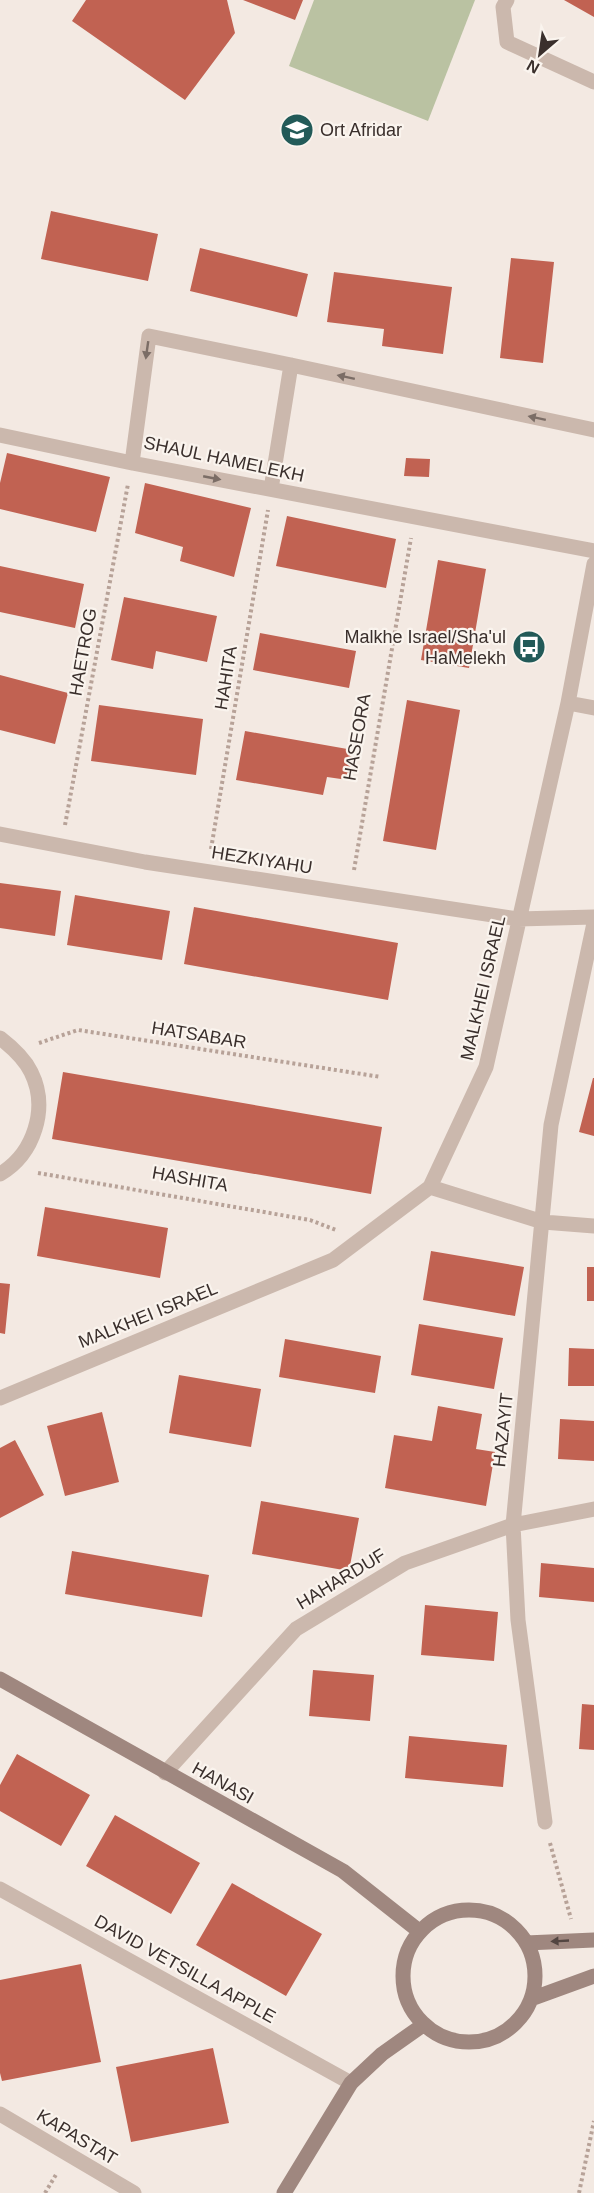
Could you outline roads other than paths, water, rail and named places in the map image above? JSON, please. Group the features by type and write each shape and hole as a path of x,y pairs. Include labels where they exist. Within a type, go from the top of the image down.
{"street":[{"path":"507,0 502,7 507,42 594,82"},
{"name":"SHAUL HAMELEKH","path":"594,430 291,364 148,336 132,463 594,551"},
{"path":"271,489 291,364"},
{"path":"0,435 132,463"},
{"name":"MALKHEI ISRAEL","path":"0,1398 333,1260 430,1187 486,1067 568,703 594,564"},
{"path":"568,703 594,708"},
{"name":"HEZKIYAHU","path":"0,834 207,872 518,919 594,917"},
{"name":"HAZAYIT","path":"545,1822 518,1620 513,1525 551,1125 594,923"},
{"path":"0,1038 17,1051 32,1073 39,1098 37,1124 27,1149 5,1171"},
{"path":"430,1187 543,1222 594,1226"},
{"name":"HAHARDUF","path":"165,1773 296,1629 405,1563 513,1525 594,1509"},
{"name":"HANASI","path":"0,1679 342,1871 420,1931"},
{"name":"DAVID VETSILLA APPLE","path":"0,1889 351,2083"},
{"path":"476,1910 496,1916 513,1927 526,1943 533,1961 535,1980 531,1999 522,2015 509,2029 493,2038 475,2042 456,2041 439,2036 423,2025 411,2008 403,1989 402,1968 408,1948 420,1931 436,1918 455,1911 476,1910"},
{"path":"526,1943 594,1940"},
{"path":"531,1999 594,1976"},
{"path":"284,2193 351,2083 382,2054 423,2025"},
{"name":"KAPASTAT","path":"0,2114 134,2193"}],"place":[{"name":"Ort Afridar","path":"297,130"},
{"name":"Malkhe Israel/Sha'ul HaMelekh","path":"529,647"}]}
